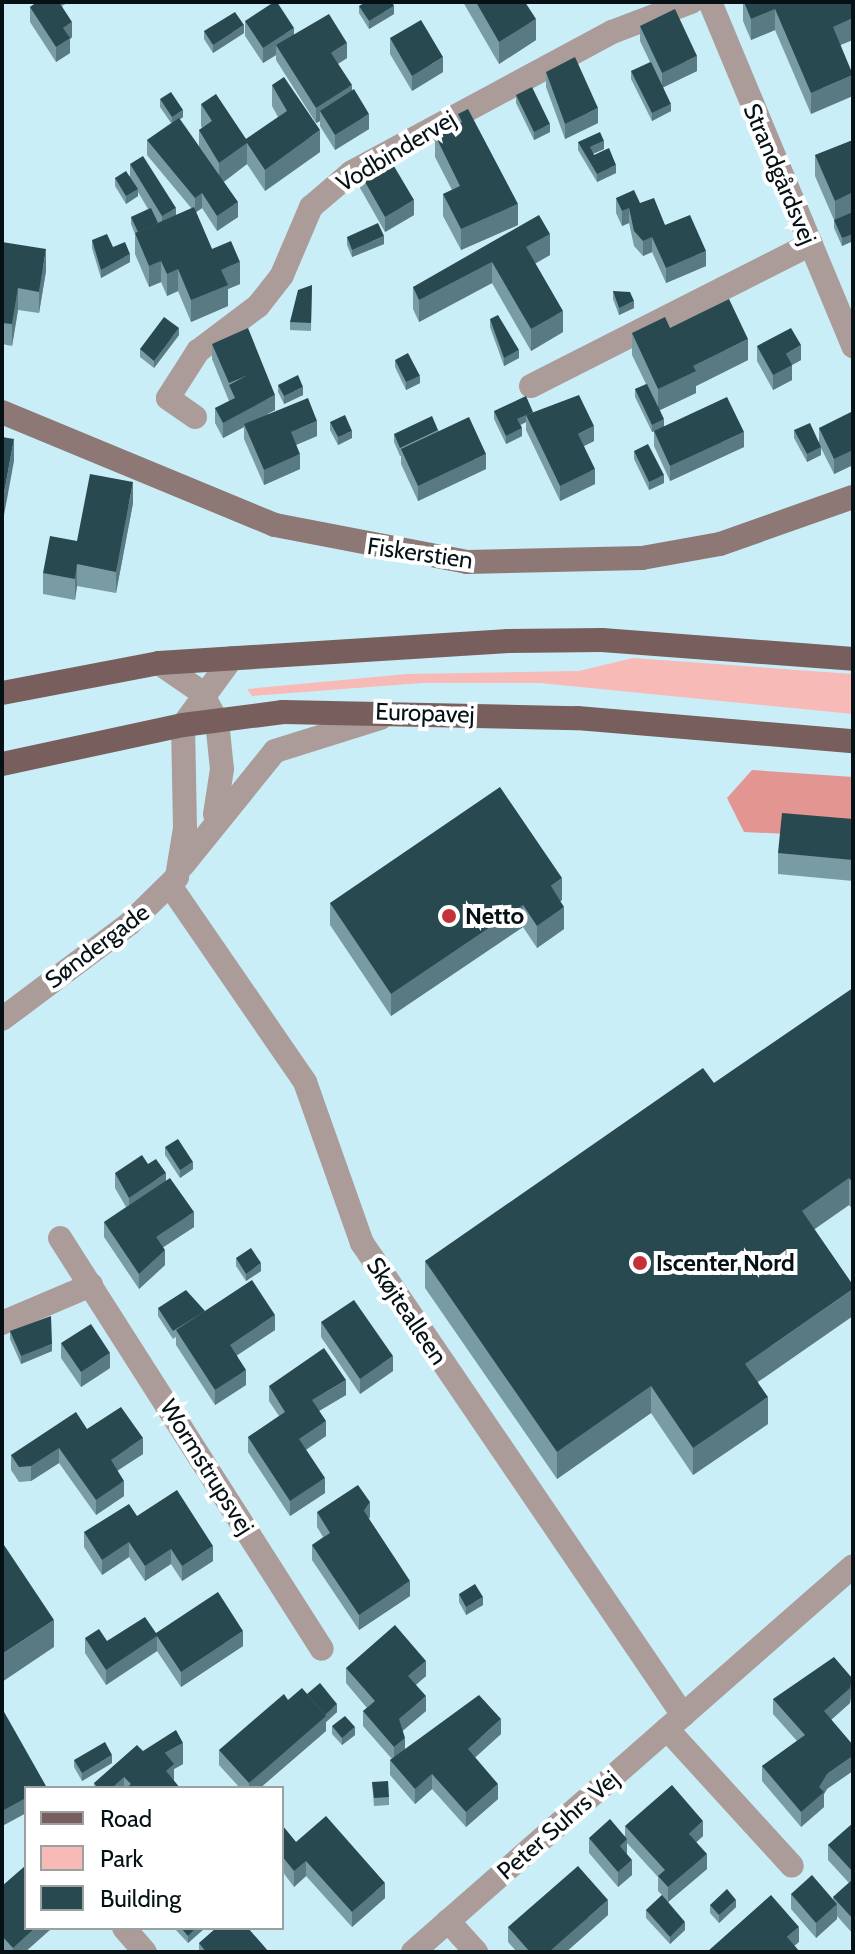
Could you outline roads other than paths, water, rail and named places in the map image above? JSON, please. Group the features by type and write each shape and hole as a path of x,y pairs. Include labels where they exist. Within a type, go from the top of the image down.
{"main road":[{"path":"2,693 159,663 602,640 853,659"},
{"name":"Europavej","path":"2,764 183,725 405,712 853,741"}],"street":[{"name":"Vodbindervej","path":"195,417 168,398 198,351 258,306 282,275 311,207 352,172 612,32 691,2"},
{"name":"Strandgårdsvej","path":"710,2 853,346"},
{"path":"531,386 811,244"},
{"name":"Fiskerstien","path":"2,412 275,525 467,562 642,558 720,544 853,497"},
{"name":"Søndergade","path":"183,865 183,725 201,692 232,658"},
{"name":"Søndergade","path":"159,663 201,692 217,721 222,769 210,832"},
{"name":"Søndergade","path":"2,1019 171,887 235,791 275,751 405,712"},
{"name":"Skøjtealleen","path":"171,887 305,1082 362,1243 675,1722"},
{"name":"Wormstrupsvej","path":"60,1238 322,1649"},
{"path":"2,1323 91,1285"},
{"name":"Peter Suhrs Vej","path":"413,1952 853,1566"},
{"path":"675,1722 792,1866"},
{"path":"448,1921 476,1952"},
{"path":"126,1930 145,1952"}],"place":[{"name":"Netto","path":"449,916"},
{"name":"Iscenter Nord","path":"640,1263"}]}
